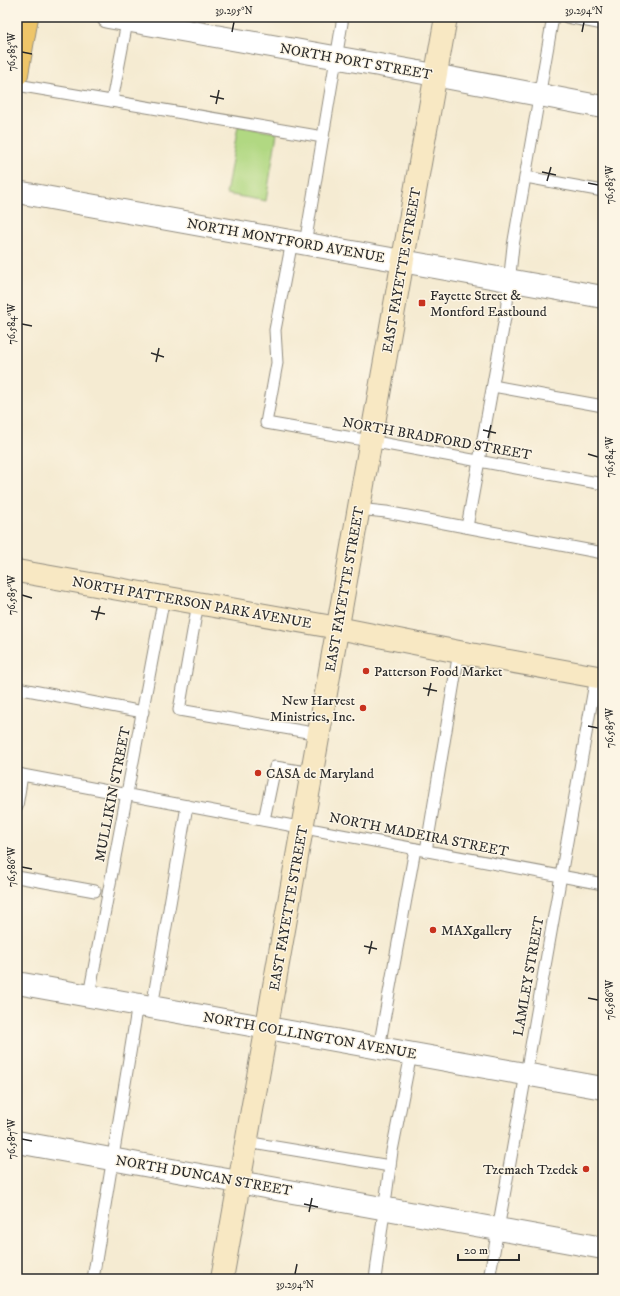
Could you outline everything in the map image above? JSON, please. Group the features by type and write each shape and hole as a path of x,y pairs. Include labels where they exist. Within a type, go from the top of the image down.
{"main road":[{"path":"17,74 27,17"},
{"name":"EAST FAYETTE STREET","path":"222,1279 446,17"},
{"name":"NORTH PATTERSON PARK AVENUE","path":"17,571 338,628 599,678"}],"street":[{"name":"NORTH PORT STREET","path":"121,18 603,107"},
{"name":"NORTH MONTFORD AVENUE","path":"17,192 603,297"},
{"name":"NORTH COLLINGTON AVENUE","path":"17,982 603,1088"},
{"name":"NORTH DUNCAN STREET","path":"17,1142 603,1248"}],"lane":[{"path":"299,242 323,137 343,17"},
{"path":"467,527 506,312 513,246 554,17"},
{"path":"567,17 603,24"},
{"path":"112,101 121,18"},
{"path":"17,85 323,137"},
{"path":"526,177 603,191"},
{"name":"NORTH BRADFORD STREET","path":"299,242 275,330 276,363 266,423 603,484"},
{"path":"493,386 603,406"},
{"path":"358,509 386,512 603,553"},
{"name":"MULLIKIN STREET","path":"89,995 128,796 164,597"},
{"path":"198,603 179,710 319,734"},
{"path":"379,1048 459,652"},
{"name":"LAMLEY STREET","path":"489,1279 560,876 599,678"},
{"path":"17,688 143,712"},
{"path":"264,820 275,767 312,773"},
{"path":"17,806 20,775"},
{"name":"NORTH MADEIRA STREET","path":"20,775 603,884"},
{"path":"93,1279 112,1159 186,806"},
{"path":"17,877 95,891"},
{"path":"375,1279 390,1166 411,1054"},
{"path":"246,1142 390,1166"}],"green space":[{"path":"238,126 277,133 266,201 226,194"}],"place":[{"name":"Fayette Street & Montford Eastbound","path":"422,303"},
{"name":"Patterson Food Market","path":"366,671"},
{"name":"New Harvest Ministries, Inc.","path":"363,708"},
{"name":"CASA de Maryland","path":"258,773"},
{"name":"MAXgallery","path":"433,930"},
{"name":"Tzemach Tzedek","path":"586,1169"}]}
